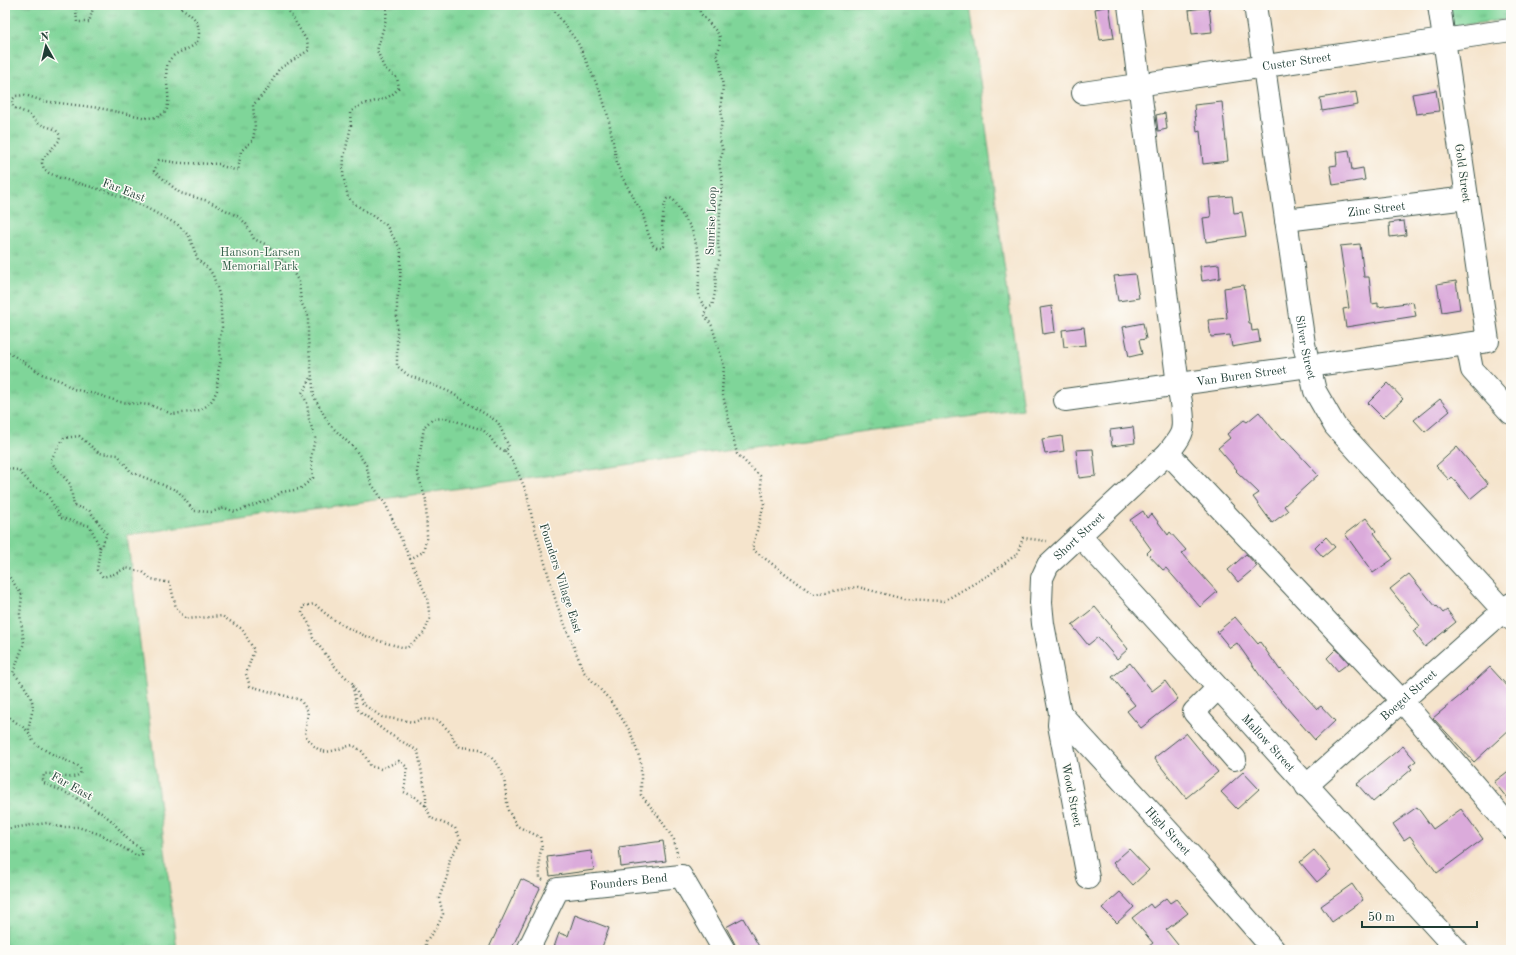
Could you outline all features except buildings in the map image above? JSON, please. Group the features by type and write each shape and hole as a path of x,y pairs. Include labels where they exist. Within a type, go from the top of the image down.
{"street":[{"name":"Short Street","path":"1060,713 1043,624 1041,603 1042,578 1048,565 1168,453 1177,441 1182,430 1182,415 1129,5"},
{"name":"Silver Street","path":"1256,5 1304,344 1315,391 1335,426 1509,611"},
{"name":"Gold Street","path":"1439,5 1467,198 1477,342 1472,370 1511,413"},
{"name":"Custer Street","path":"1083,93 1264,65 1511,30"},
{"name":"Zinc Street","path":"1286,220 1467,198"},
{"name":"Van Buren Street","path":"1065,400 1477,342"},
{"path":"1168,453 1402,701 1511,828"},
{"name":"Mallow Street","path":"1080,536 1306,786 1457,950"},
{"name":"Boegel Street","path":"1306,786 1402,701 1509,611"},
{"path":"1218,688 1194,712 1235,759"},
{"name":"Wood Street","path":"1060,713 1058,725 1088,878"},
{"name":"High Street","path":"1060,713 1198,864 1274,950"},
{"name":"Founders Bend","path":"558,889 681,876 724,950"},
{"path":"528,950 558,889"}],"path":[{"path":"77,5 77,22 88,22 94,5"},
{"name":"Far East","path":"5,350 42,374 73,389 120,402 150,405 168,413 180,414 200,410 208,405 213,399 217,390 221,359 219,341 222,326 220,297 213,275 198,260 189,236 178,225 143,206 109,192 49,174 44,169 42,163 43,158 59,141 60,136 58,132 54,129 39,124 33,117 14,107 12,103 16,96 25,95 43,101 100,108 147,118 157,117 166,112 168,100 166,73 169,60 173,55 196,44 199,37 198,22 194,17 178,5"},
{"path":"285,5 307,41 308,50 279,69 267,90 253,105 255,127 252,140 241,151 238,171 220,164 180,164 159,160 154,171 180,193 208,201 239,217 246,224 254,239 265,244 290,267 299,282 302,302 308,316 308,339 314,397 329,424 355,449 366,464 371,483 386,505 427,597 430,619 424,633 407,648 386,644 339,623 325,614 315,604 303,606 302,613 310,626 313,638 338,669 352,683 363,704 382,717 414,722 422,720 438,720 450,733 460,748 480,749 489,755 499,766 504,778 508,810 517,826 540,837 542,847 539,858 540,878 558,889"},
{"path":"387,5 386,19 377,50 384,68 397,78 399,87 395,93 387,98 368,102 354,108 350,113 351,126 344,157 343,175 348,197 352,202 386,226 401,250 400,283 397,300 397,366 408,375 450,392 498,422 508,447 505,451 497,447 483,430 446,418 432,419 424,427 417,472 426,500 427,536 423,552 410,559"},
{"name":"Sunrise Loop","path":"550,5 578,43 602,96 621,175 643,215 653,245 657,248 664,246 662,231 664,207 667,199 670,198 677,204 693,232 700,266 700,298 703,305 708,308 712,306 714,299 716,271 720,256 718,244 722,179 719,163 723,151 719,137 722,122 721,102 723,88 720,62 716,55 720,48 720,37 700,13 698,5"},
{"path":"708,308 704,314 712,326 724,366 722,391 736,454 760,476 764,504 752,549 813,594 858,587 904,599 944,601 989,575 1017,554 1024,538 1051,542"},
{"path":"312,376 302,393 307,402 309,419 315,438 310,458 313,478 300,489 282,492 272,499 235,512 225,508 211,512 194,511 178,491 131,472 118,455 99,452 79,436 64,438 50,462 70,484 74,506 89,510 107,534 100,548 97,570 102,577 114,574 126,568 143,572 151,579 170,583 176,608 186,619 222,616 242,629 254,650 246,674 250,686 300,700 308,711 305,735 314,748 326,753 353,745 363,752 370,766 381,769 399,761 407,767 404,792 415,797 426,806"},
{"name":"Founders Village East","path":"505,451 514,464 527,493 534,526 557,605 584,672 609,699 630,731 641,762 641,795 674,840 681,876"},
{"path":"5,466 9,469 18,470 33,486 47,494 61,518 90,526 100,548"},
{"path":"5,571 22,595 20,614 24,643 14,673 22,682 32,701 29,723 30,734"},
{"path":"352,683 357,709 400,741 418,751 426,796 426,806 431,818 455,828 461,840 450,858 447,877 439,898 443,914 437,927 426,940 426,950"},
{"path":"5,711 10,719 26,729 30,734"},
{"name":"Far East","path":"5,829 47,823 59,827 78,827 102,835 137,856 142,854 141,848 131,843 112,821 103,814 73,796 44,783 44,774 72,777 80,774 81,771 79,767 36,744 30,734"}],"green space":[{"name":"Hanson-Larsen Memorial Park","path":"5,5 970,5 1023,409 127,535 177,950 5,950"},
{"path":"1447,5 1511,5 1511,19 1450,27"}]}
